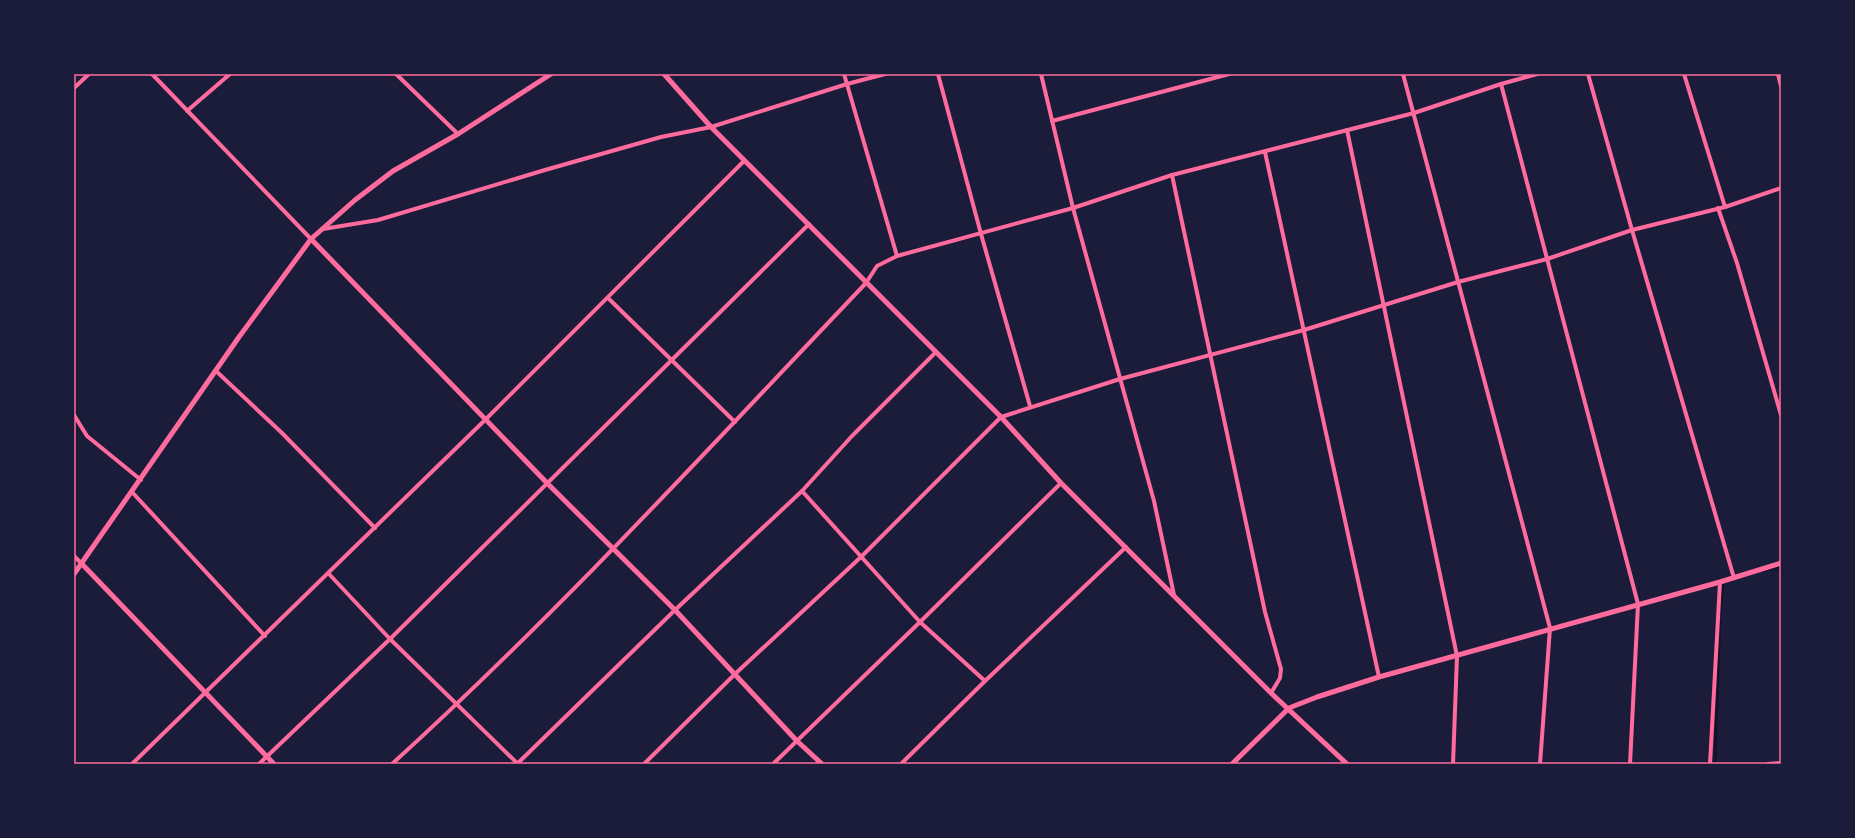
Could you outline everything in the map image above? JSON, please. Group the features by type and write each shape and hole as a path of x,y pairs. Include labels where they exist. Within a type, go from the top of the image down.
{"street":[{"path":"74,88 89,74"},
{"path":"152,74 485,420 612,549 675,610 796,740 822,764"},
{"path":"187,110 230,74"},
{"path":"396,74 458,134"},
{"path":"74,574 216,371 311,239 355,200 393,172 458,134 551,74"},
{"path":"664,74 711,127 744,161 809,224 866,283 1001,417 1061,483 1271,693 1289,708 1347,764"},
{"path":"844,74 897,256"},
{"path":"323,229 378,220 661,137 711,127 847,84 885,74"},
{"path":"938,74 981,234 1030,406"},
{"path":"1041,74 1073,208 1154,501 1174,595"},
{"path":"1052,121 1229,74"},
{"path":"1403,74 1550,628 1540,764"},
{"path":"392,764 458,704 612,549 735,422 866,283 877,266 897,256 1073,208 1172,175 1414,113 1501,84 1537,74"},
{"path":"1588,74 1734,578"},
{"path":"1684,74 1725,206"},
{"path":"1778,74 1781,86"},
{"path":"1501,84 1638,604 1630,764"},
{"path":"1346,130 1457,656 1454,764"},
{"path":"1265,152 1379,677"},
{"path":"132,764 329,574 744,161"},
{"path":"1172,175 1209,355 1265,612 1281,669 1280,678 1271,693"},
{"path":"644,764 735,674 862,556 1001,417 1030,406 1120,378 1304,330 1383,304 1548,258 1632,230 1718,208 1781,188"},
{"path":"1718,208 1737,263 1781,415"},
{"path":"259,764 390,639 809,224"},
{"path":"608,298 735,422"},
{"path":"329,574 390,639 458,704 517,764 675,610 802,491 852,436 936,353"},
{"path":"216,371 282,433 375,528"},
{"path":"74,415 87,436 141,480"},
{"path":"773,764 1061,483"},
{"path":"802,491 920,622 985,681"},
{"path":"132,492 265,636"},
{"path":"901,764 985,681 1126,547"},
{"path":"74,556 205,694 274,764"},
{"path":"1232,764 1289,708 1317,697 1379,677 1457,656 1550,628 1720,582 1781,563"},
{"path":"1710,764 1720,582"},
{"path":"1768,764 1781,763"}],"waterway":[{"path":"1763,571 1781,567"},
{"path":"1720,616 1723,583 1725,582"},
{"path":"1715,764 1720,621"}]}
